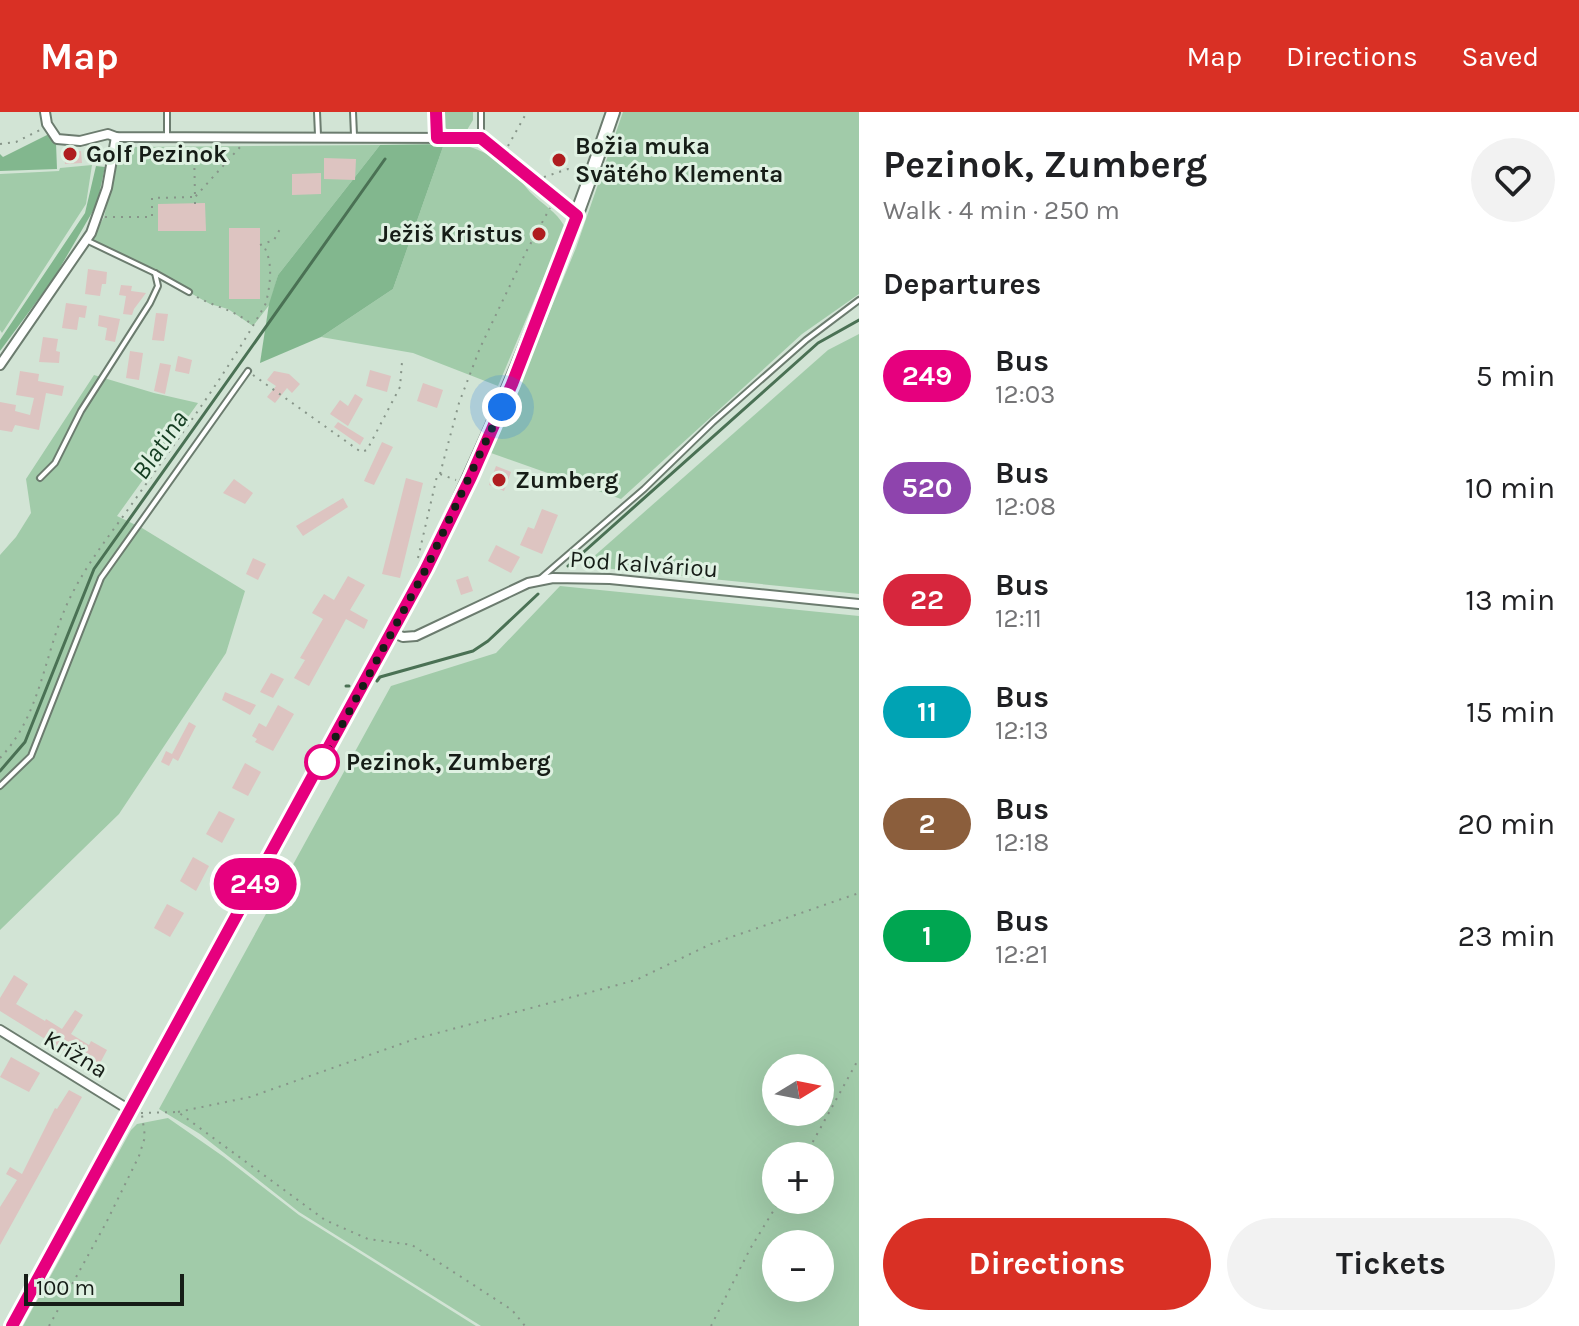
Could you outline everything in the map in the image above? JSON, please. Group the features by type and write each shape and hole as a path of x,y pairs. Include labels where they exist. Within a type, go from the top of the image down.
{"main road":[{"path":"12,1326 136,1112 426,569 512,384 577,216 613,112"}],"street":[{"path":"45,112 47,124 57,139 80,141 108,134 116,137 167,138 481,138 577,216"},
{"path":"0,365 86,240 107,188 116,137"},
{"name":"Pod kalváriou","path":"391,632 403,637 416,636 515,589 540,580 568,577 859,604"},
{"name":"Krížna","path":"0,1030 136,1112"}],"lane":[{"path":"167,112 167,138"},
{"path":"317,112 318,138"},
{"path":"353,112 354,138"},
{"path":"436,112 437,138"},
{"path":"481,112 481,138"},
{"path":"86,240 189,292"},
{"path":"40,478 55,463 81,411 150,303 158,286 155,273"},
{"path":"540,580 806,340 859,300"},
{"path":"0,786 31,756 101,578 248,371"}],"path":[{"path":"505,150 527,112"},
{"path":"0,144 16,142 47,124"},
{"path":"194,145 195,204"},
{"path":"104,217 152,217 152,198 195,197 241,145"},
{"path":"543,177 568,169 579,172"},
{"path":"426,569 418,556 434,484 440,474 459,403 480,348 550,208"},
{"path":"0,758 15,742 28,719 71,595 91,560 193,418 266,303 270,284 269,262 262,245 274,240 280,229"},
{"path":"189,292 210,304 243,316 253,326"},
{"path":"248,371 361,452 367,450 400,387 402,362"},
{"path":"440,474 467,484"},
{"path":"49,1326 139,1156 145,1137 136,1112 178,1112 250,1097 415,1039 636,980 711,944 859,893"},
{"path":"813,1142 859,1058"},
{"path":"178,1112 325,1220 368,1239 412,1245 512,1310 525,1326"},
{"path":"711,1326 771,1214"}],"green space":[{"path":"441,112 473,112 473,120 467,130 455,134 444,127"},
{"path":"623,112 859,112 859,294 802,334 621,499 491,453 576,248"},
{"path":"49,134 56,143 57,169 0,171 0,154 3,157"},
{"path":"444,144 474,149 502,164 565,227 498,386 413,353 321,337 393,289"},
{"path":"444,144 393,289 321,337 260,363 269,304 278,275 380,145"},
{"path":"380,145 278,275 270,304 253,326 228,309 210,304 90,242 104,217 118,157 128,147"},
{"path":"92,165 86,204 2,333 0,174 59,171 60,168"},
{"path":"96,166 105,167 97,204 54,278 0,351 0,340 85,213"},
{"path":"859,334 859,594 583,566 828,350"},
{"path":"94,375 198,403 117,516 245,591 226,653 119,814 0,930 0,555 31,513 26,479"},
{"path":"560,586 859,616 859,1326 481,1326 299,1212 200,1134 159,1109 391,686 496,653"},
{"path":"168,1118 299,1215 476,1326 23,1326 131,1130 137,1124"}],"building":[{"path":"81,151 82,163 65,164 64,153"},
{"path":"324,158 356,159 355,180 324,179"},
{"path":"321,173 321,194 292,195 292,174"},
{"path":"205,203 206,231 158,231 158,204"},
{"path":"229,228 260,228 260,299 229,299"},
{"path":"88,269 107,272 100,296 85,294"},
{"path":"121,285 132,286 131,291 146,293 132,315 123,314 126,296 119,295"},
{"path":"66,303 87,306 85,318 79,317 77,330 62,328"},
{"path":"156,313 168,314 164,341 152,340"},
{"path":"99,315 120,319 115,342 105,340 107,328 98,326"},
{"path":"43,337 58,339 56,351 60,352 59,363 39,362"},
{"path":"130,351 143,353 139,380 126,378"},
{"path":"178,356 192,360 189,374 175,371"},
{"path":"160,363 171,365 165,394 154,391"},
{"path":"370,370 391,376 387,392 366,386"},
{"path":"20,371 39,374 38,381 64,386 62,396 46,393 39,430 15,425 12,432 0,430 0,402 16,405 15,411 30,415 34,398 16,395"},
{"path":"274,371 289,374 300,384 292,393 287,388 275,403 267,397 276,386 267,380"},
{"path":"423,383 443,390 437,408 417,401"},
{"path":"355,394 363,399 348,426 330,414 340,400 348,406"},
{"path":"338,422 364,438 360,445 334,427"},
{"path":"382,442 393,447 374,485 364,481"},
{"name":"Zumberg","path":"496,466 511,472 504,491 489,485"},
{"path":"406,478 423,483 400,578 382,574"},
{"path":"234,479 253,493 245,504 223,493"},
{"path":"343,498 348,507 303,536 296,526"},
{"path":"542,509 558,515 542,554 520,545 528,527 534,529"},
{"path":"496,545 520,557 511,573 488,561"},
{"path":"253,558 266,564 258,580 246,574"},
{"path":"348,576 365,585 350,610 368,620 364,629 346,619 309,686 294,678 305,660 300,658 323,619 312,613 324,594 334,600"},
{"path":"468,576 473,591 461,595 456,580"},
{"path":"271,673 284,679 273,698 260,692"},
{"path":"225,692 256,705 250,715 222,700"},
{"path":"278,705 294,714 273,751 255,742 257,739 252,736 259,723 266,727"},
{"path":"189,722 196,726 178,761 173,758 169,766 161,762 166,751 172,754"},
{"path":"245,763 261,772 248,796 232,788"},
{"path":"219,811 235,819 222,843 206,834"},
{"path":"193,857 209,866 196,891 180,881"},
{"path":"167,904 184,913 170,937 154,928"},
{"path":"14,975 28,984 16,1004 45,1021 62,1029 75,1010 83,1015 71,1034 89,1045 91,1041 107,1050 99,1065 76,1055 74,1057 0,1011 0,998"},
{"path":"11,1057 40,1073 29,1092 0,1077"},
{"path":"69,1090 82,1097 0,1245 0,1207 17,1180 6,1174 10,1167 22,1174 55,1108"}],"waterway":[{"name":"Blatina","path":"0,771 25,742 94,569 385,159"},
{"path":"568,566 818,343 859,320"},
{"path":"377,681 380,677 473,651 538,594"}],"bus line":[{"name":"249","path":"12,1326 426,569 512,384 577,216 481,138 437,138 436,112"}],"place":[{"name":"Golf Pezinok","path":"70,154"},
{"name":"Božia muka Svätého Klementa","path":"559,160"},
{"name":"Ježiš Kristus","path":"539,234"},
{"name":"Zumberg","path":"499,480"},
{"name":"Pezinok, Zumberg","path":"322,762"}],"route":[{"path":"322,762 426,569 502,407"}]}
